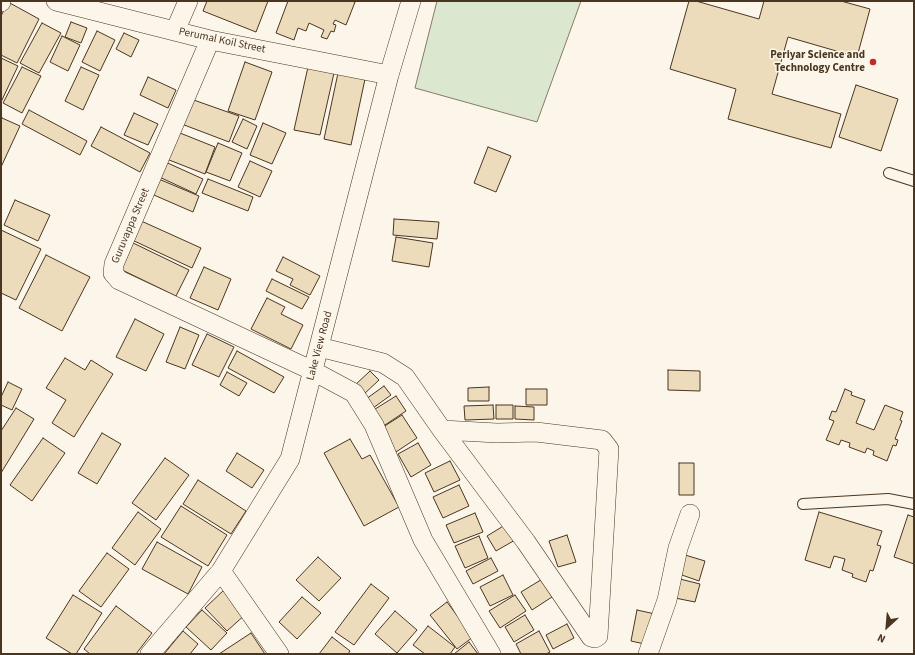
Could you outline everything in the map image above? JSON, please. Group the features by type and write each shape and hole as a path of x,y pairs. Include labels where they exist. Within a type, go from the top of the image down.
{"street":[{"name":"Perumal Koil Street","path":"56,1 210,40 389,75"},
{"path":"175,31 188,1"},
{"name":"Lake View Road","path":"150,654 221,571 290,459 389,75 411,1"},
{"name":"Guruvappa Street","path":"210,40 114,264 113,273 119,280 313,371"},
{"path":"320,347 383,363 394,368 405,377 442,430 526,542 591,637 595,638 598,636 609,449 602,440 551,434 442,430"},
{"path":"313,371 354,393 374,425 423,540 491,654"},
{"path":"648,654 668,600 678,548 690,514"},
{"path":"221,571 279,654"}],"lane":[{"path":"889,173 914,181"},
{"path":"803,504 888,499 914,504"}],"green space":[{"path":"437,1 581,1 537,122 415,88"}],"building":[{"path":"207,1 268,1 256,32 203,11"},
{"path":"288,1 355,2 346,25 335,20 333,24 336,25 334,32 331,31 327,39 321,37 324,30 309,23 306,31 298,28 294,40 276,33"},
{"path":"689,1 696,1 759,19 764,1 841,1 870,9 857,57 788,37 772,94 841,114 831,148 728,119 736,89 670,69"},
{"path":"8,2 39,19 17,63 1,55 1,16"},
{"path":"71,22 87,28 81,43 65,37"},
{"path":"42,23 61,33 39,73 20,63"},
{"path":"97,31 115,40 100,71 82,62"},
{"path":"124,33 139,40 131,57 116,49"},
{"path":"62,36 80,45 68,71 50,62"},
{"path":"1,58 18,66 1,102"},
{"path":"245,62 272,72 255,120 228,111"},
{"path":"22,67 41,76 22,113 3,103"},
{"path":"81,67 99,75 83,110 65,101"},
{"path":"308,67 334,73 320,135 294,130"},
{"path":"338,73 365,79 351,145 324,139"},
{"path":"148,77 176,90 168,108 140,95"},
{"path":"856,85 898,99 881,151 839,137"},
{"path":"188,98 239,116 229,142 179,123"},
{"path":"29,110 87,141 80,155 22,124"},
{"path":"134,113 158,124 148,145 124,135"},
{"path":"2,118 20,126 1,167 1,121"},
{"path":"243,119 257,126 247,149 232,142"},
{"path":"263,123 286,133 272,164 250,155"},
{"path":"101,127 150,153 140,172 91,146"},
{"path":"175,131 215,147 205,174 164,158"},
{"path":"218,143 242,153 230,181 206,172"},
{"path":"488,147 511,156 496,192 474,183"},
{"path":"161,160 203,179 196,194 155,175"},
{"path":"250,161 272,171 260,197 238,187"},
{"path":"154,177 199,196 193,212 147,192"},
{"path":"208,179 253,197 248,211 202,193"},
{"path":"15,200 50,215 38,241 4,225"},
{"path":"394,219 439,222 437,239 393,235"},
{"path":"139,220 201,248 192,268 130,239"},
{"path":"1,230 41,249 16,300 1,293"},
{"path":"396,237 433,243 429,267 392,261"},
{"path":"131,242 189,270 176,296 118,268"},
{"path":"46,255 90,277 62,331 19,308"},
{"path":"283,257 320,276 310,295 290,285 293,279 276,271"},
{"path":"204,267 231,279 218,310 190,298"},
{"path":"272,279 309,297 302,309 266,291"},
{"path":"267,298 285,307 281,314 303,325 291,349 251,329"},
{"path":"135,319 164,334 146,371 116,357"},
{"path":"180,327 199,335 185,369 166,362"},
{"path":"207,334 234,347 219,377 192,365"},
{"path":"237,351 284,377 274,393 228,368"},
{"path":"65,358 85,370 91,360 113,374 74,437 52,423 66,400 46,388"},
{"path":"668,370 700,371 700,391 668,390"},
{"path":"370,371 379,380 363,395 354,386"},
{"path":"227,372 247,383 239,396 220,385"},
{"path":"8,382 22,389 12,410 1,405 1,397"},
{"path":"384,386 391,395 373,408 366,399"},
{"path":"489,387 489,401 468,401 468,388"},
{"path":"526,389 547,389 547,405 526,405"},
{"path":"845,389 852,392 851,395 865,400 856,423 874,430 885,405 903,412 900,420 902,421 895,439 898,440 896,446 893,445 887,461 873,455 874,451 867,448 865,453 849,447 850,443 841,440 839,445 826,440 834,421 829,419 832,411 836,412"},
{"path":"396,396 406,411 382,427 372,411"},
{"path":"493,405 494,419 465,420 464,406"},
{"path":"496,405 513,405 513,419 496,419"},
{"path":"515,406 534,407 534,420 515,419"},
{"path":"16,408 34,419 1,473 1,431"},
{"path":"402,415 417,438 396,452 380,429"},
{"path":"102,433 121,444 97,484 78,473"},
{"path":"43,438 65,453 32,501 10,485"},
{"path":"350,439 362,459 370,455 399,507 364,526 324,453"},
{"path":"418,443 431,465 411,477 398,454"},
{"path":"237,453 264,470 252,488 226,471"},
{"path":"165,458 189,475 156,520 132,503"},
{"path":"450,461 460,480 434,492 425,473"},
{"path":"679,463 694,463 694,495 679,495"},
{"path":"198,480 246,511 231,534 183,504"},
{"path":"459,485 469,506 443,518 433,497"},
{"path":"181,506 227,535 208,566 161,537"},
{"path":"138,512 161,529 135,565 112,548"},
{"path":"819,512 882,531 877,545 881,546 873,571 870,570 866,582 852,577 853,574 842,570 845,559 834,556 830,568 805,560"},
{"path":"475,513 483,532 454,543 446,525"},
{"path":"908,515 914,517 914,564 894,557"},
{"path":"505,525 515,540 496,551 487,536"},
{"path":"567,535 576,562 558,567 549,541"},
{"path":"479,536 488,558 465,568 455,546"},
{"path":"157,542 202,567 188,594 142,569"},
{"path":"107,553 129,569 101,607 79,591"},
{"path":"685,555 705,561 699,581 679,574"},
{"path":"318,557 341,578 319,601 296,580"},
{"path":"491,558 498,571 473,584 466,571"},
{"path":"503,575 513,595 490,606 480,587"},
{"path":"544,578 555,595 532,610 521,592"},
{"path":"680,579 700,584 695,602 675,598"},
{"path":"371,584 389,598 354,645 335,632"},
{"path":"224,590 247,613 227,631 205,608"},
{"path":"73,595 102,613 76,654 72,654 46,638"},
{"path":"515,595 526,611 500,628 489,611"},
{"path":"302,597 321,613 297,639 279,622"},
{"path":"447,602 473,637 457,649 430,615"},
{"path":"116,606 152,633 136,654 90,654 84,649"},
{"path":"202,610 227,633 211,650 186,627"},
{"path":"637,610 655,614 649,645 631,641"},
{"path":"395,611 417,630 397,653 375,634"},
{"path":"525,615 534,630 514,642 505,627"},
{"path":"567,624 574,638 553,649 546,635"},
{"path":"428,626 455,647 450,654 425,654 413,645"},
{"path":"183,631 198,644 190,654 164,654"},
{"path":"539,631 550,652 546,654 521,654 516,644"},
{"path":"251,633 265,654 219,654"},
{"path":"332,637 350,651 348,654 319,654"},
{"path":"469,642 478,654 454,654"}],"place":[{"name":"Periyar Science and Technology Centre","path":"873,62"}]}
